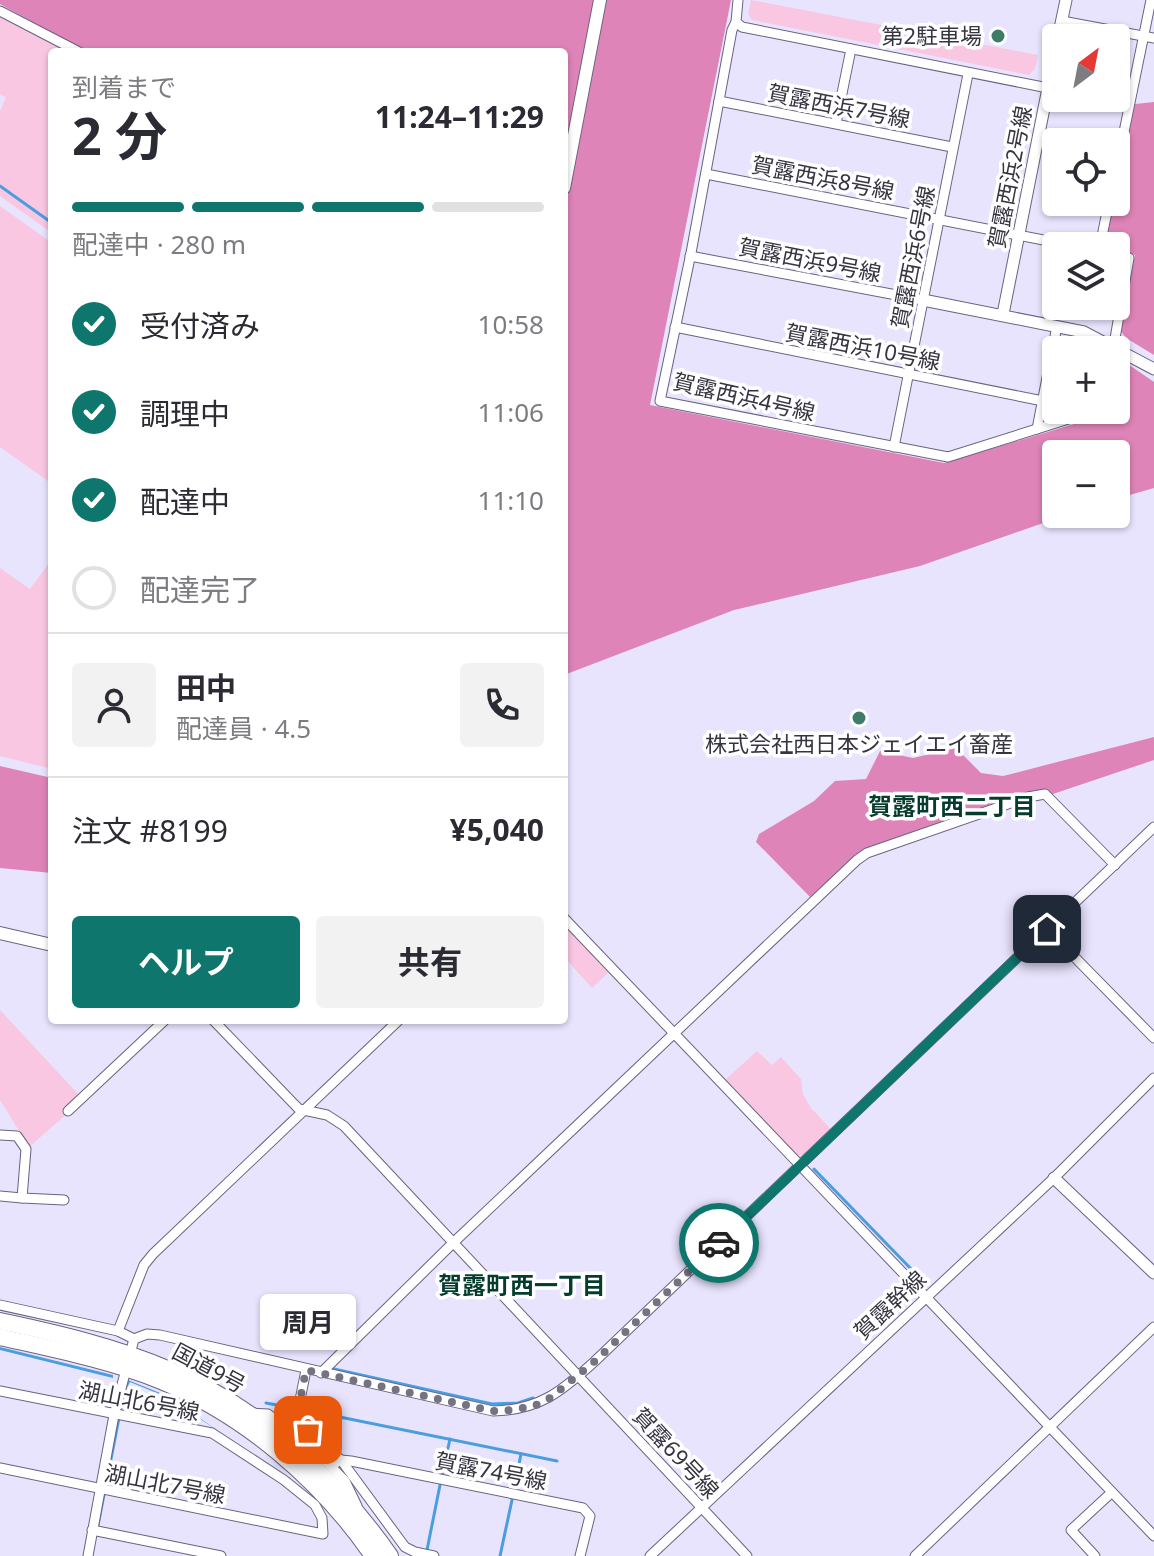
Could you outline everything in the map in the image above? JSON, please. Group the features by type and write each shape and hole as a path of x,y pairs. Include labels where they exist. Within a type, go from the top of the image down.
{"highway":[{"name":"国道9号","path":"0,1321 129,1354 193,1381 246,1413 305,1458 362,1519 390,1556"},
{"name":"国道9号","path":"0,1337 129,1354 256,1436 325,1497 373,1556"}],"main road":[{"path":"568,167 600,0"},
{"path":"0,933 48,944"}],"street":[{"name":"賀露西浜4号線","path":"738,0 660,401 948,457 1053,424"},
{"path":"1061,24 1066,0"},
{"path":"1127,128 1149,37 1151,0"},
{"path":"0,11 71,48"},
{"path":"1062,21 1149,37"},
{"path":"736,22 742,27 1042,87"},
{"path":"836,123 851,49"},
{"name":"賀露西浜6号線","path":"894,447 968,74"},
{"name":"賀露西浜7号線","path":"719,101 952,147"},
{"name":"賀露西浜2号線","path":"1003,314 1043,112"},
{"name":"賀露西浜8号線","path":"706,174 1042,239"},
{"name":"賀露西浜9号線","path":"690,256 923,300"},
{"path":"923,300 1003,314 1092,336"},
{"path":"1055,336 1057,326"},
{"name":"賀露西浜10号線","path":"675,327 1042,401"},
{"path":"1130,356 1154,369"},
{"path":"1037,429 1042,406"},
{"path":"321,1373 453,1243 867,853 1045,794 1115,865"},
{"path":"88,1556 114,1415 129,1354 147,1334 493,1411 534,1406 550,1398 580,1375 1154,827"},
{"path":"568,922 1154,1536"},
{"path":"1047,929 1154,1038"},
{"path":"68,1111 161,1024"},
{"name":"賀露69号線","path":"217,1024 299,1109 327,1115 344,1126 747,1556"},
{"path":"129,1354 118,1331 144,1265 395,1024"},
{"name":"賀露幹線","path":"650,1556 1054,1178 1154,1078"},
{"path":"0,1135 17,1136 26,1149 22,1198"},
{"path":"1054,1178 1154,1273"},
{"path":"0,1196 64,1200"},
{"path":"0,1305 118,1331"},
{"path":"915,1556 1154,1327"},
{"path":"303,1434 296,1420 306,1370"},
{"name":"湖山北6号線","path":"0,1391 212,1433 284,1480 315,1505 322,1518 323,1534"},
{"path":"246,1413 268,1414 303,1434 336,1463 405,1547 434,1556"},
{"path":"336,1463 362,1519"},
{"name":"賀露74号線","path":"336,1463 583,1508 590,1516 580,1556"},
{"name":"湖山北7号線","path":"0,1468 323,1534"},
{"path":"1095,1556 1071,1530 1111,1493"},
{"path":"92,1530 221,1556"}],"shaded area":[{"path":"0,0 731,0 650,405 944,463 1074,424 1130,424 1130,366 1154,382 1154,488 1130,495 1130,440 1042,440 1042,523 920,566 734,610 568,673 568,48 80,48 0,4"},
{"path":"751,0 1038,55 1035,69 1029,75 752,20 748,14"},
{"path":"0,14 64,48 48,48 48,230 0,196 0,111 6,97 0,95"},
{"path":"1154,102 1154,355 1130,340 1130,336 1124,336 1120,330 1122,320 1130,320 1130,280 1135,255 1130,254 1130,232 1106,232 1110,216 1130,216 1130,128 1135,104"},
{"path":"0,206 48,240 48,481 0,447"},
{"path":"48,564 48,768 0,756 0,568 30,589"},
{"path":"1154,737 1154,760 872,849 813,900 756,842 759,834 814,801 835,781 866,779 880,751 913,758 956,748 981,773 1003,776"},
{"path":"0,766 48,777 48,873 0,868"},
{"path":"568,928 611,970 592,988 568,961"},
{"path":"0,1010 80,1096 69,1112 29,1147 0,1100"},
{"path":"757,1051 772,1065 781,1057 801,1079 803,1094 811,1108 831,1129 803,1155 797,1156 725,1080"}],"water":[{"path":"0,1347 113,1375 113,1378 0,1350"},
{"path":"128,1380 170,1397 221,1433 169,1398 130,1382 99,1528 96,1527 123,1388"}],"waterway":[{"path":"0,186 48,220"},
{"path":"814,1169 915,1273"},
{"path":"334,1369 492,1404 518,1403 533,1398"},
{"path":"266,1403 293,1408"},
{"path":"315,1412 557,1461"},
{"path":"442,1475 450,1439"},
{"path":"514,1489 521,1454"},
{"path":"427,1550 440,1485"},
{"path":"500,1556 512,1500"}],"way so far":[{"path":"308,1430 296,1420 306,1370 493,1411 534,1406 580,1375 719,1243"}],"place":[{"name":"第2駐車場","path":"998,36"},
{"name":"株式会社西日本ジェイエイ畜産","path":"859,718"},
{"name":"周月","path":"308,1430"}],"district":[{"name":"賀露町西二丁目","path":"952,807"},
{"name":"賀露町西一丁目","path":"522,1286"}],"route":[{"path":"719,1243 1047,929"}]}
